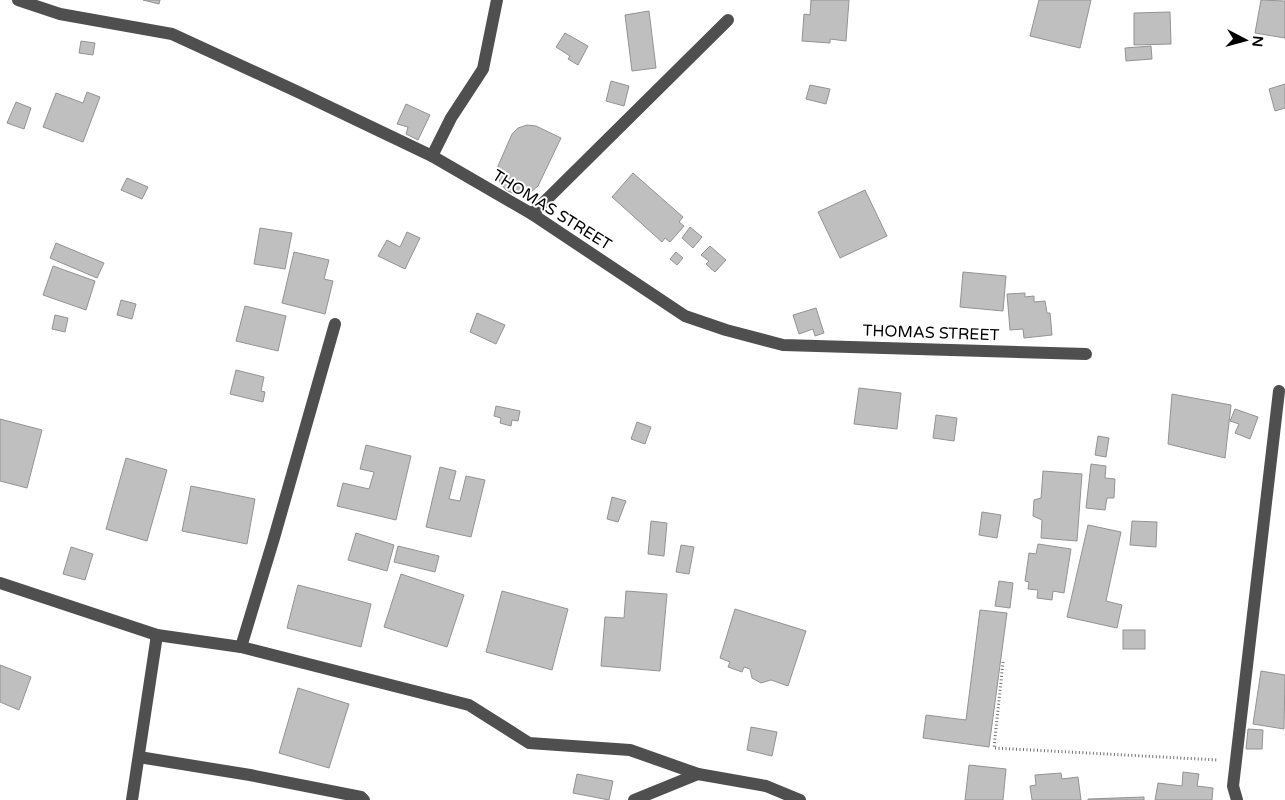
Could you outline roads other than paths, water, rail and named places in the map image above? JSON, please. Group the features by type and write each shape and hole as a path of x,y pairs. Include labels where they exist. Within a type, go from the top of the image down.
{"street":[{"name":"THOMAS STREET","path":"18,0 60,14 172,34 296,91 432,156 532,214 685,316 726,330 783,346 1086,354"},
{"path":"432,156 452,118 483,69 497,0"},
{"path":"532,214 728,20"},
{"path":"241,647 274,538 334,324"},
{"path":"1237,800 1233,786 1279,391"},
{"path":"0,583 157,635 241,647 469,706 530,743 630,750 698,774 766,786 800,800"},
{"path":"132,800 157,635"},
{"path":"139,757 250,775 361,797 364,800"},
{"path":"634,800 698,774"}]}
